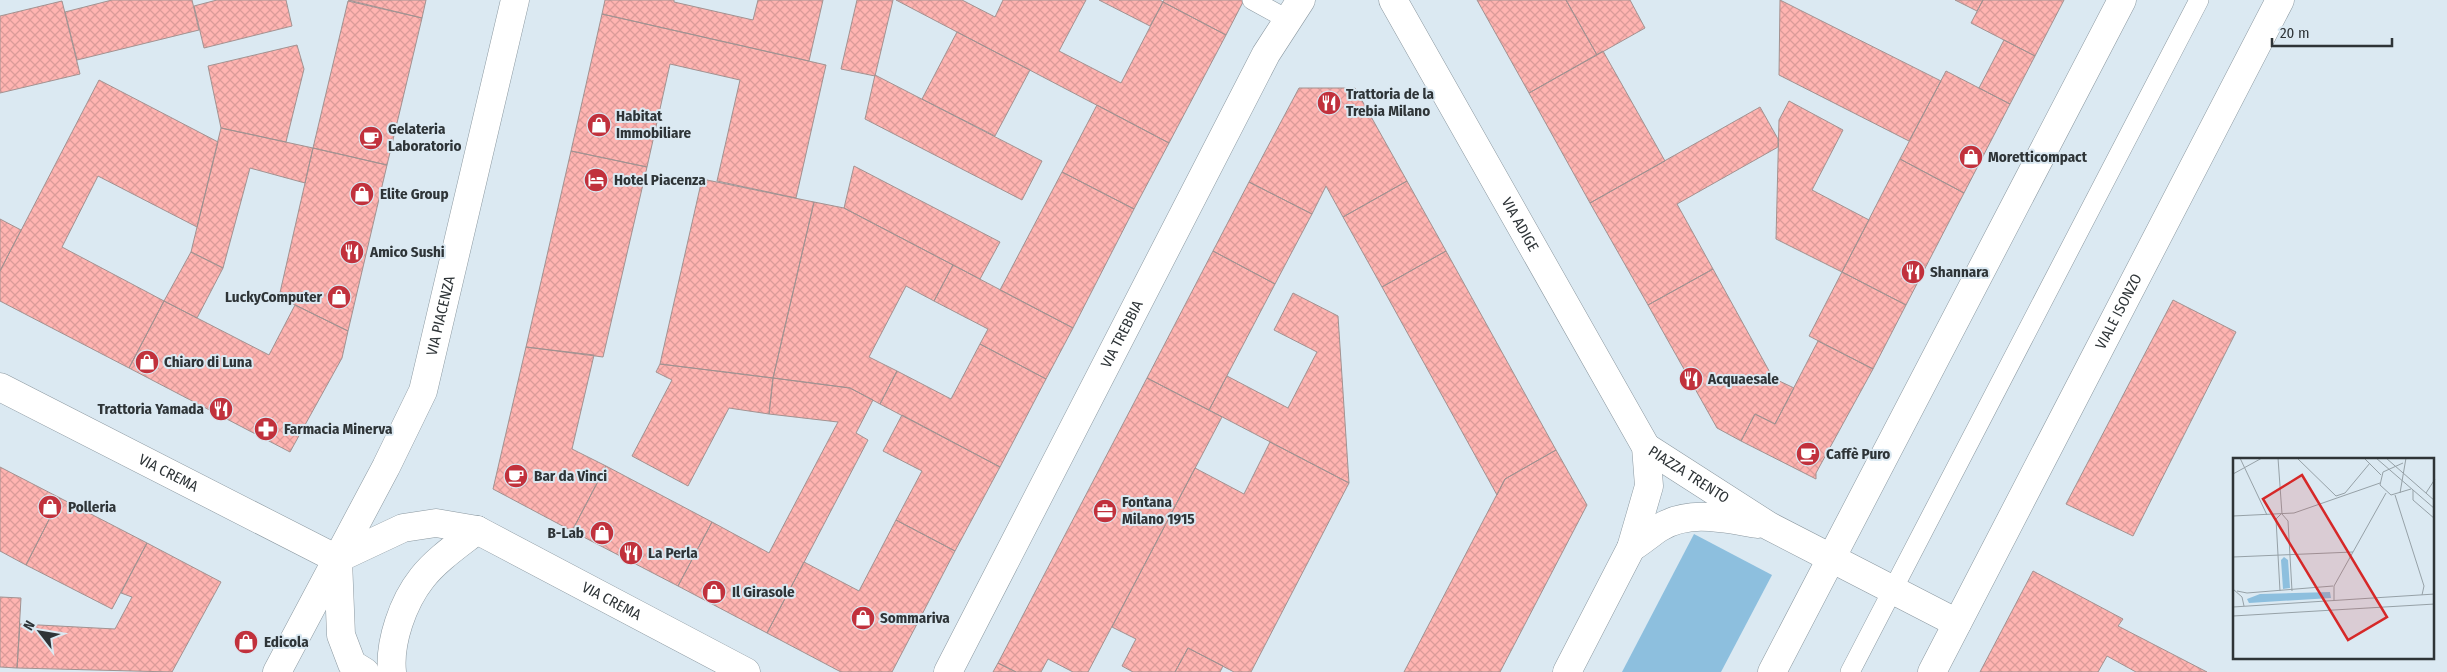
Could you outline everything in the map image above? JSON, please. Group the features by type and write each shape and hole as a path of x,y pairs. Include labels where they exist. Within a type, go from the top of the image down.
{"street":[{"name":"VIA PIACENZA","path":"277,672 338,559 423,391 514,0"},
{"name":"VIA ADIGE","path":"1393,0 1646,447"},
{"path":"1772,672 2122,0"},
{"name":"VIALE ISONZO","path":"1957,623 2280,0"},
{"name":"VIA TREBBIA","path":"948,672 1266,54 1294,10"},
{"name":"VIA CREMA","path":"0,387 338,559 403,528 436,523 477,530 746,672"},
{"name":"PIAZZA TRENTO","path":"1646,447 1769,526 1957,623"},
{"name":"PIAZZA TRENTO","path":"1566,672 1631,548 1642,517 1649,486 1646,447"},
{"name":"PIAZZA TRENTO","path":"1631,548 1661,527 1687,517 1710,517 1769,526"},
{"path":"392,672 395,635 422,578 477,530"},
{"path":"338,559 341,634 352,664 365,672"},
{"path":"1932,672 1957,623"}],"lane":[{"path":"1252,0 1294,10"},
{"path":"1850,672 2199,0"}],"shaded area":[{"path":"1694,534 1772,575 1721,672 1622,672"}],"building":[{"path":"112,0 192,0 199,30 77,60 65,12"},
{"path":"217,0 286,0 292,26 204,48 194,6"},
{"path":"348,0 426,0 422,18"},
{"path":"605,0 674,0 674,2 753,20 758,0 823,0 809,61 602,14"},
{"path":"857,0 893,0 875,76 841,69"},
{"path":"896,0 962,0 995,17 1003,0 1086,0 1059,51 1121,83 1163,2 1226,35 1169,143"},
{"path":"1099,0 1160,0 1163,2 1150,26"},
{"path":"1164,0 1244,0 1226,35 1163,2"},
{"path":"1477,0 1566,0 1597,55 1529,93"},
{"path":"1566,0 1630,0 1645,28 1597,55"},
{"path":"1780,0 1941,81 1909,141 1779,75"},
{"path":"1955,0 1983,0 1977,11"},
{"path":"1983,0 2064,0 2035,56 1971,23"},
{"path":"62,1 80,74 0,93 0,16"},
{"path":"348,1 422,18 387,165 313,148"},
{"path":"602,14 826,65 796,198 717,181 740,80 670,64 647,167 571,151"},
{"path":"957,32 1030,70 995,136 922,99"},
{"path":"2004,40 2035,56 2010,104 1979,88"},
{"path":"297,45 304,69 286,142 221,128 208,66"},
{"path":"1603,51 1665,161 1590,203 1529,93"},
{"path":"1946,71 2010,104 1964,193 1900,159"},
{"path":"875,75 1042,161 1022,200 865,119"},
{"path":"99,80 218,142 197,227 98,176 62,247 164,301 129,368 0,301 0,271"},
{"path":"1299,88 1355,88 1407,181 1343,217 1326,186 1312,214 1249,182"},
{"path":"1789,101 1843,130 1812,190 1869,220 1842,272 1776,239 1779,120"},
{"path":"1097,105 1169,143 1134,209 1062,172"},
{"path":"1760,107 1778,139 1778,147 1677,204 1713,269 1648,305 1590,203"},
{"path":"221,128 313,148 305,183 250,168 223,268 191,252"},
{"path":"313,148 387,165 348,331 279,297"},
{"path":"571,151 647,167 603,357 526,347"},
{"path":"1900,159 1964,193 1906,305 1842,272"},
{"path":"854,166 1000,242 980,279 844,208"},
{"path":"1062,172 1134,209 1073,328 1000,290"},
{"path":"702,179 814,202 773,378 660,364"},
{"path":"1407,181 1446,251 1382,287 1343,217"},
{"path":"1249,182 1312,214 1275,284 1213,251"},
{"path":"814,202 844,208 953,265 934,301 906,286 869,357 897,371 880,404 850,388 773,378"},
{"path":"0,219 21,230 0,271"},
{"path":"1213,251 1275,284 1209,410 1147,378"},
{"path":"1446,251 1556,450 1505,479 1497,495 1382,287"},
{"path":"191,252 223,268 197,318 164,301"},
{"path":"953,265 1073,328 1046,379 980,344 988,329 934,301"},
{"path":"1713,269 1773,378 1794,388 1775,424 1755,414 1741,441 1717,428 1648,305"},
{"path":"1842,272 1906,305 1873,369 1809,336"},
{"path":"1293,293 1338,316 1349,483 1209,410 1227,376 1288,408 1317,352 1274,330"},
{"path":"2173,300 2236,332 2133,536 2066,504"},
{"path":"164,301 269,355 295,305 348,331 342,358 290,452 129,368"},
{"path":"1818,341 1873,369 1816,473 1816,479 1741,441 1755,414 1775,424"},
{"path":"980,344 1046,379 1000,467 880,404 897,371 951,399"},
{"path":"526,347 594,355 572,449 606,466 572,531 493,489"},
{"path":"660,364 773,378 769,414 729,408 688,486 632,456 672,380 656,372"},
{"path":"773,378 850,388 873,400 856,433 868,440 767,633 678,586 712,522 769,553 838,422 769,414"},
{"path":"1147,378 1222,417 1088,672 1073,672 1048,659 1041,672 1016,672 998,663"},
{"path":"902,415 1000,467 955,551 896,520 922,471 883,451"},
{"path":"1270,442 1349,483 1251,672 1234,672 1188,648 1175,672 1133,672 1122,666 1136,639 1112,627 1195,468 1244,494"},
{"path":"1556,450 1587,505 1500,672 1404,672 1505,479"},
{"path":"606,466 712,522 678,586 572,531"},
{"path":"0,467 60,498 26,565 0,551"},
{"path":"60,498 147,543 112,609 26,565"},
{"path":"896,520 955,551 892,672 841,672 767,633 804,562 859,591"},
{"path":"147,543 221,582 172,672 17,668 20,624 115,629 132,597 121,593"},
{"path":"2033,571 2123,619 2118,626 2207,672 2136,672 2107,656 2098,672 1980,672"},
{"path":"0,597 21,598 17,668 0,667"},
{"path":"1188,648 1223,666 1220,672 1175,672"},
{"path":"998,663 1016,672 993,672"}],"place":[{"name":"Trattoria de la Trebia Milano","path":"1329,103"},
{"name":"Habitat Immobiliare","path":"599,125"},
{"name":"Gelateria Laboratorio","path":"371,138"},
{"name":"Moretticompact","path":"1971,157"},
{"name":"Hotel Piacenza","path":"596,180"},
{"name":"Elite Group","path":"362,194"},
{"name":"Amico Sushi","path":"352,252"},
{"name":"Shannara","path":"1913,272"},
{"name":"LuckyComputer","path":"339,297"},
{"name":"Chiaro di Luna","path":"147,362"},
{"name":"Acquaesale","path":"1691,379"},
{"name":"Trattoria Yamada","path":"221,409"},
{"name":"Farmacia Minerva","path":"266,429"},
{"name":"Caffè Puro","path":"1808,454"},
{"name":"Bar da Vinci","path":"516,476"},
{"name":"Polleria","path":"50,507"},
{"name":"Fontana Milano 1915","path":"1105,511"},
{"name":"B-Lab","path":"602,533"},
{"name":"La Perla","path":"631,553"},
{"name":"Il Girasole","path":"714,592"},
{"name":"Sommariva","path":"863,618"},
{"name":"Edicola","path":"246,642"}]}
